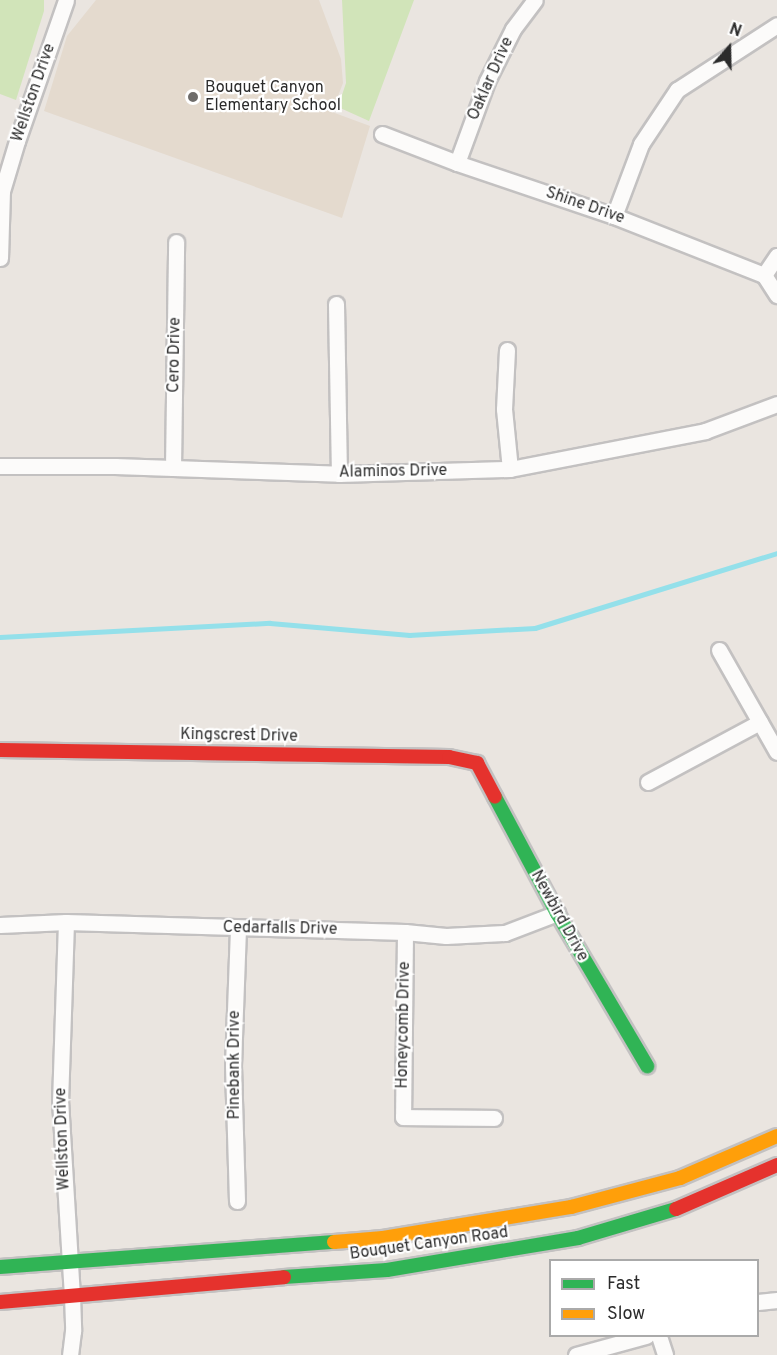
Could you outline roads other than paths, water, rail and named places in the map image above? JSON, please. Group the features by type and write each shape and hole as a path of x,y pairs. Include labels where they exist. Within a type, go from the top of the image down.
{"main road":[{"name":"Kingscrest Drive","path":"0,750 449,757 477,763"},
{"name":"Newbird Drive","path":"477,763 557,913 647,1066"},
{"name":"Bouquet Canyon Road","path":"0,1267 68,1260 149,1257 383,1238 571,1207 680,1178 777,1136"},
{"name":"Bouquet Canyon Road","path":"0,1302 387,1270 578,1238 689,1205 777,1165"}],"street":[{"name":"Wellston Drive","path":"0,258 1,191 66,0"},
{"name":"Oaklar Drive","path":"457,163 487,81 513,29 535,0"},
{"path":"614,216 641,144 677,90 777,25"},
{"name":"Shine Drive","path":"382,134 457,163 614,216 764,275"},
{"name":"Cero Drive","path":"173,468 176,242"},
{"path":"777,256 764,275 777,295"},
{"path":"336,304 339,474"},
{"path":"507,350 504,409 510,469"},
{"name":"Alaminos Drive","path":"0,466 173,468 339,474 510,469 705,431 777,404"},
{"path":"719,650 777,752"},
{"path":"648,782 760,722"},
{"name":"Cedarfalls Drive","path":"0,925 66,922 405,932 446,936 505,933 557,913"},
{"name":"Wellston Drive","path":"66,922 60,1100 68,1260 72,1295 73,1331 70,1355"},
{"name":"Pinebank Drive","path":"237,1201 233,1065 238,928"},
{"name":"Honeycomb Drive","path":"405,932 403,1117 494,1118"},
{"path":"759,1302 777,1300"},
{"path":"576,1355 639,1337"},
{"path":"660,1337 665,1355"}],"waterway":[{"path":"0,637 270,623 409,635 535,628 777,553"}],"place":[{"name":"Bouquet Canyon Elementary School","path":"193,97"}]}
